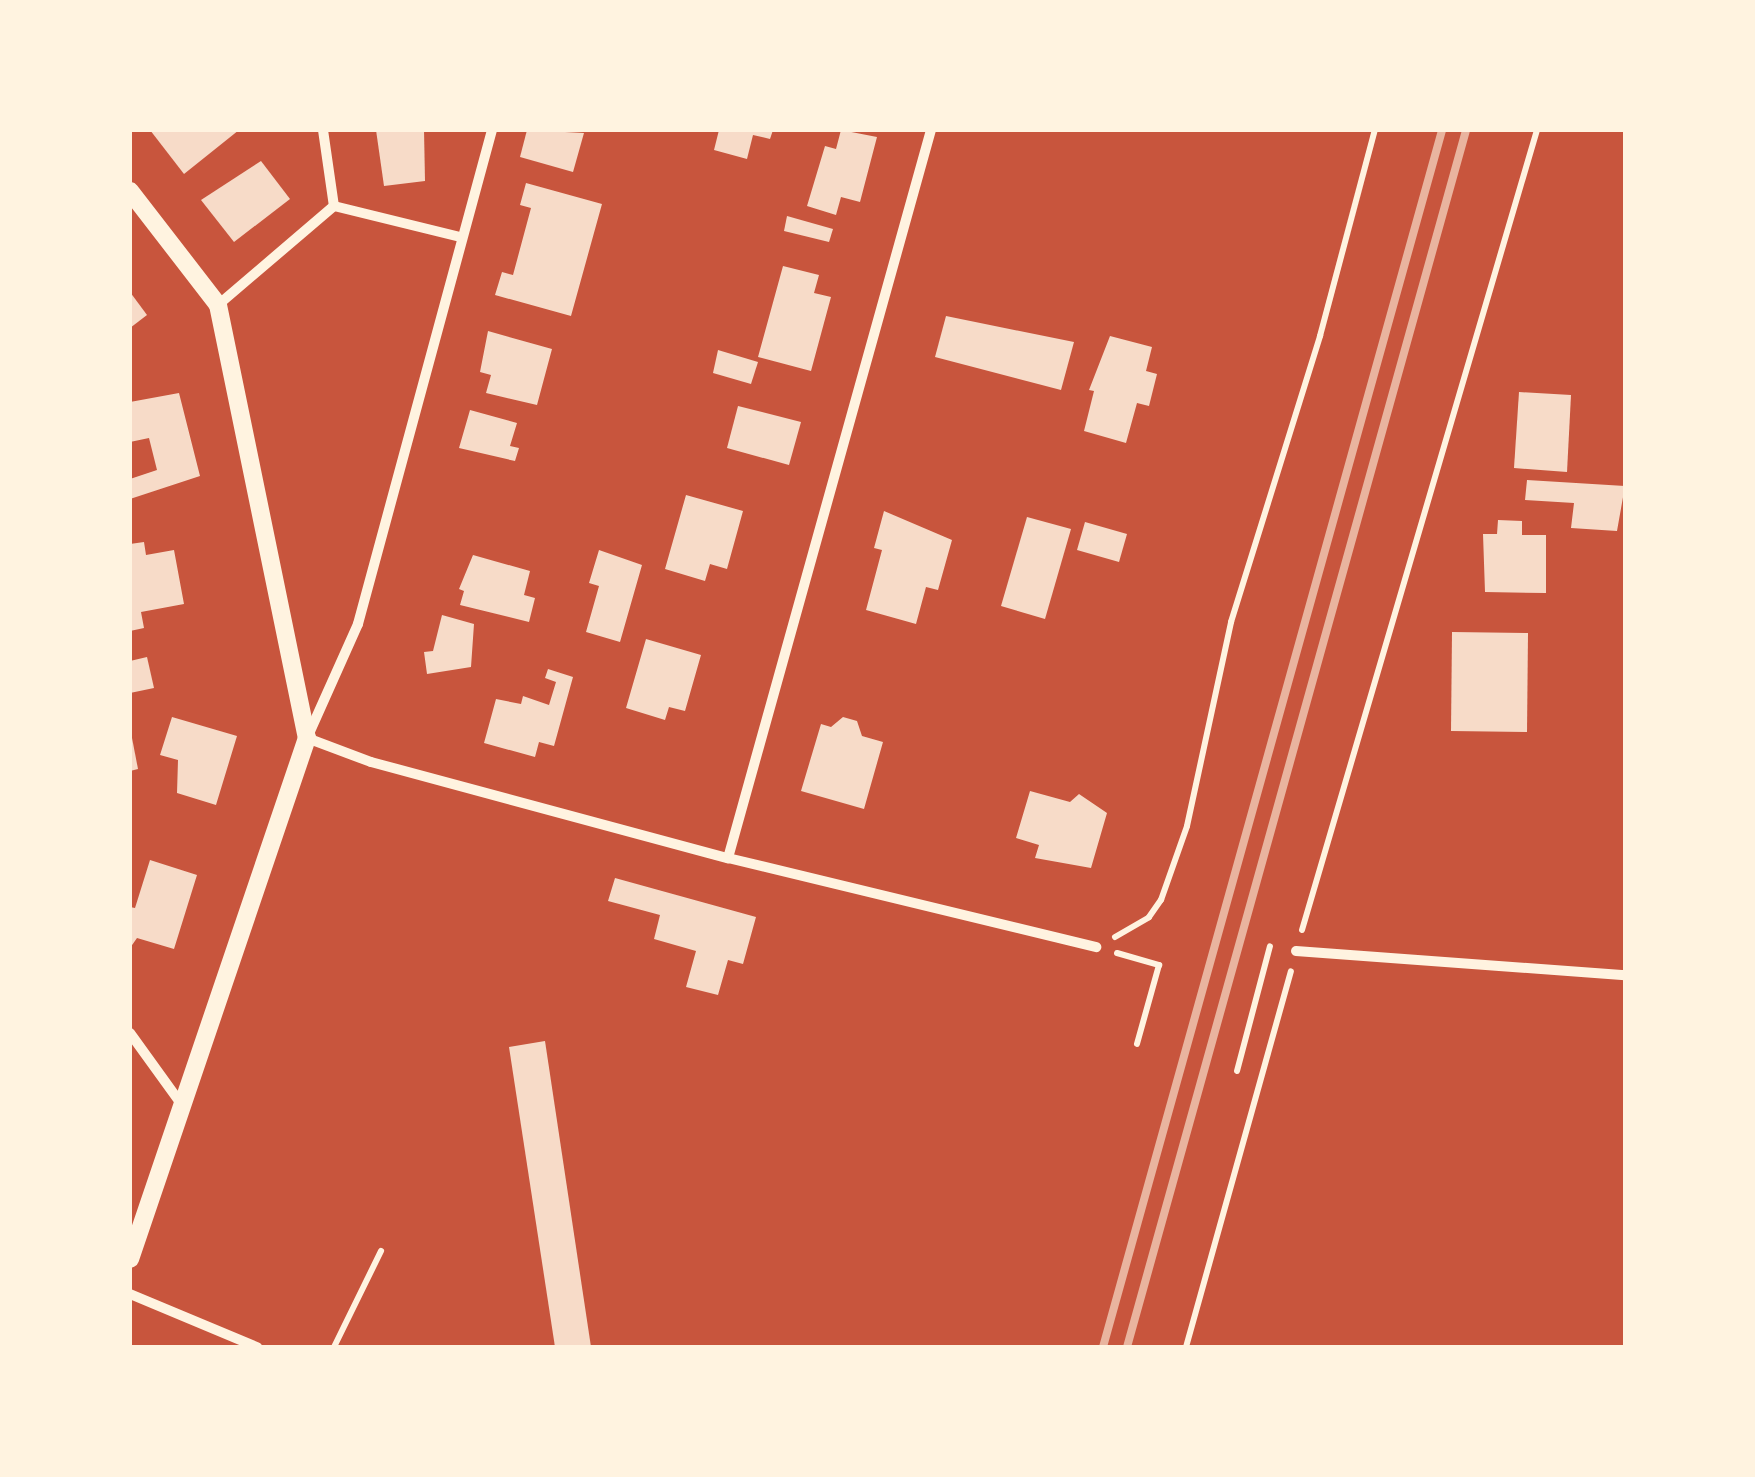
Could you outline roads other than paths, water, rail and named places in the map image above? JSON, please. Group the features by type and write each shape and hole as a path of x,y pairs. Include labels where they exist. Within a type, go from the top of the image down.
{"street":[{"path":"323,130 334,206"},
{"path":"130,1259 308,738 358,624 492,130"},
{"path":"728,858 931,130"},
{"path":"130,191 218,305 308,738"},
{"path":"334,206 460,237"},
{"path":"218,305 334,206"},
{"path":"308,738 372,762 728,858 1096,947"},
{"path":"1296,951 1625,975"},
{"path":"130,1033 183,1107"},
{"path":"130,1294 257,1347"}],"railway":[{"path":"1103,1347 1442,130"},
{"path":"1127,1347 1466,130"}]}
